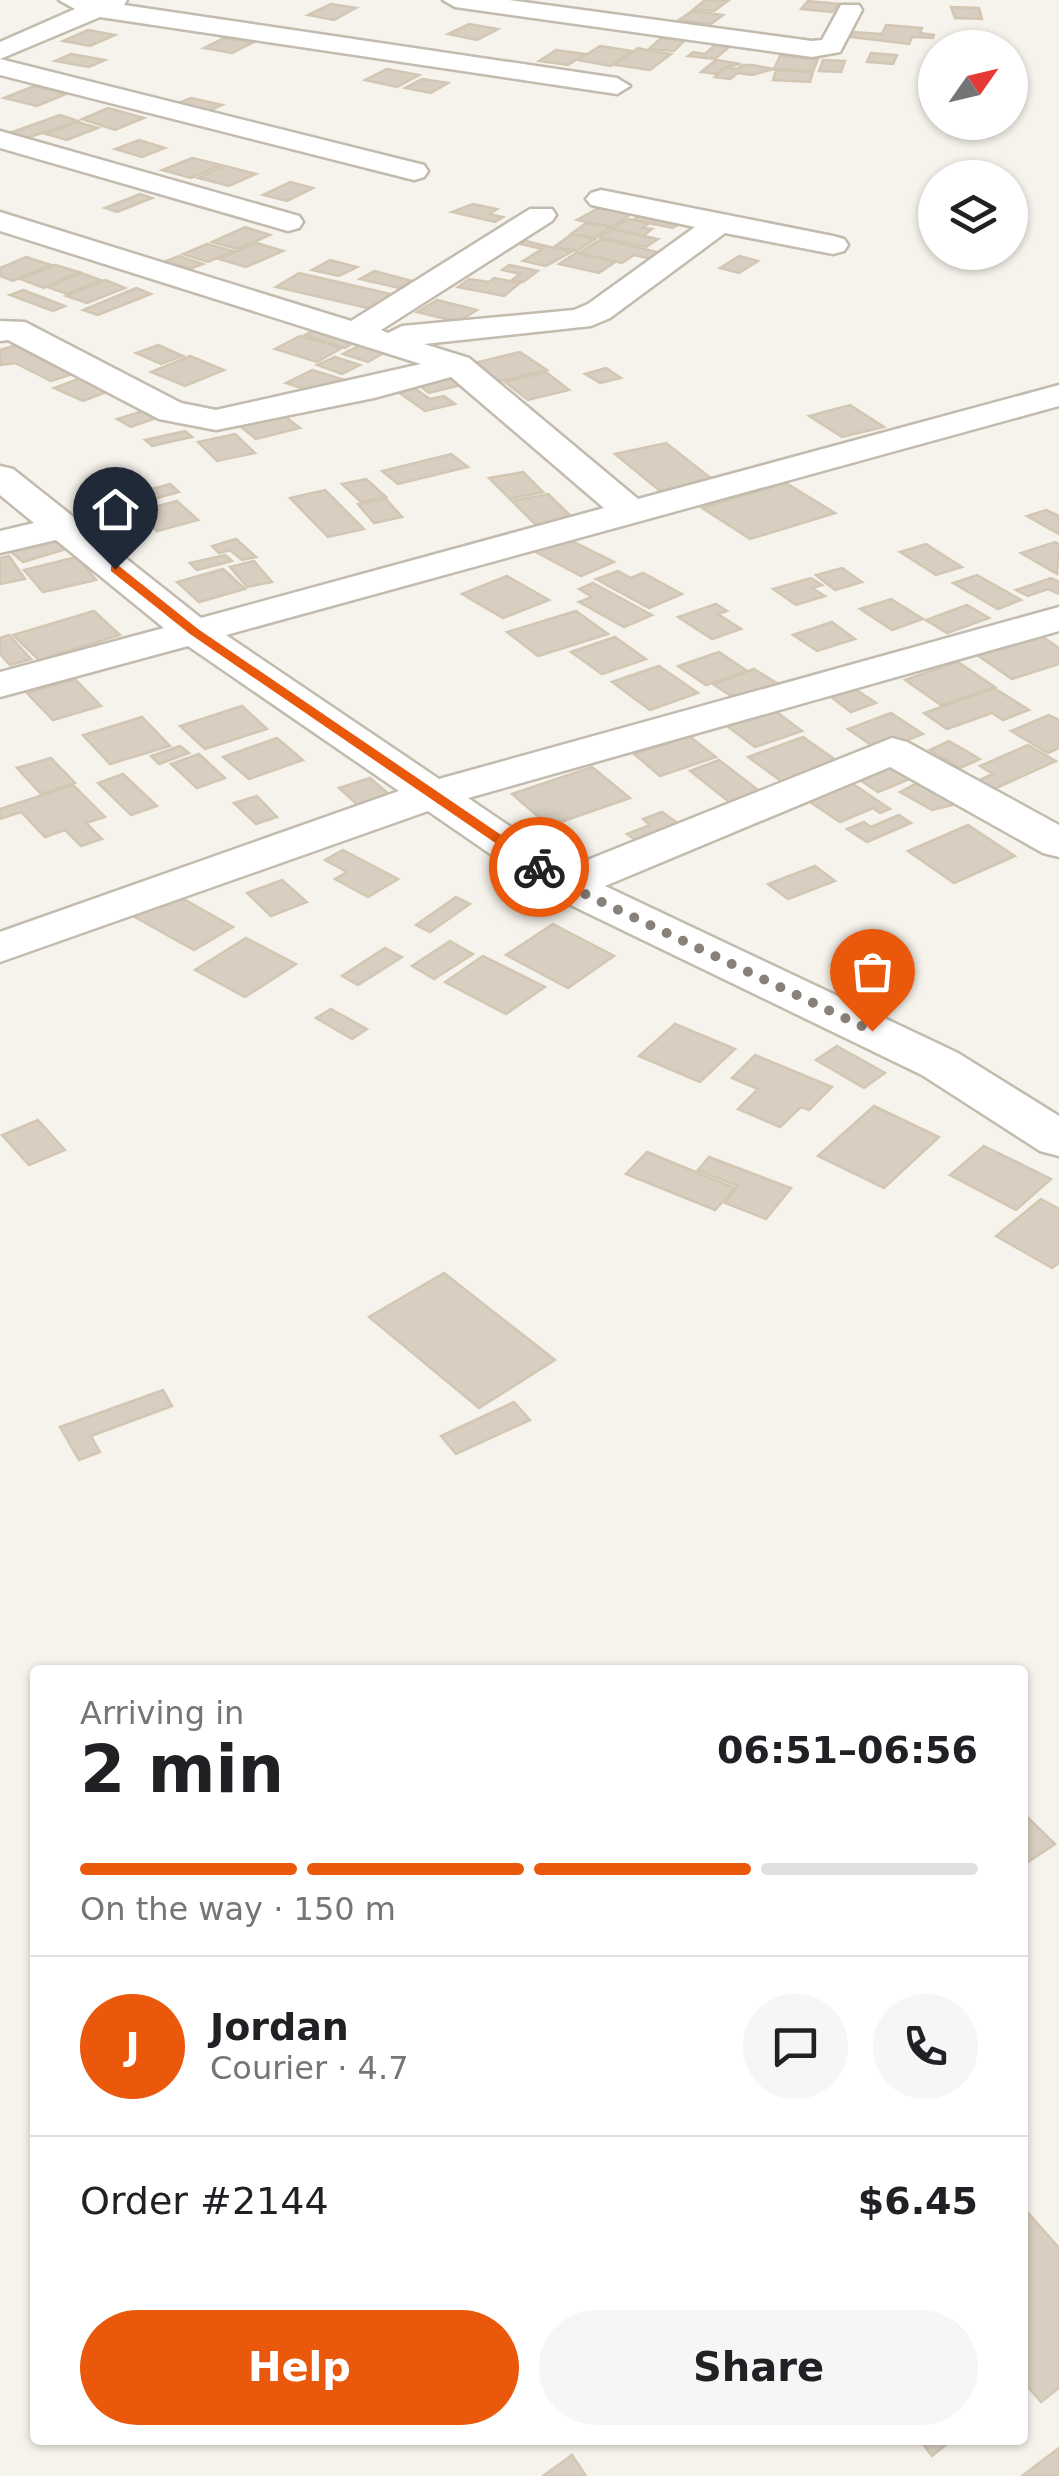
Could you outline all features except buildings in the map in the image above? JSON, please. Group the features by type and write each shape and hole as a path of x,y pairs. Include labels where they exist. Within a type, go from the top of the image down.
{"street":[{"path":"71,0 617,86"},
{"path":"455,0 822,49 831,47 850,10"},
{"path":"0,50 108,4"},
{"path":"0,67 414,172"},
{"path":"0,139 288,222"},
{"path":"602,199 834,246"},
{"path":"370,334 541,215"},
{"path":"0,221 370,334 457,365 630,511"},
{"path":"370,334 580,319 599,311 718,224"},
{"path":"0,331 13,329 170,412 216,420 374,388 457,365"},
{"path":"0,685 1059,395"},
{"path":"0,477 194,632 566,885 940,1064 1050,1123"},
{"path":"0,542 63,527"},
{"path":"0,948 430,794 1059,619"},
{"path":"566,885 892,751 1059,843"}],"way so far":[{"path":"539,867 566,885 872,1031"}],"route":[{"path":"115,569 194,632 539,867"}]}
